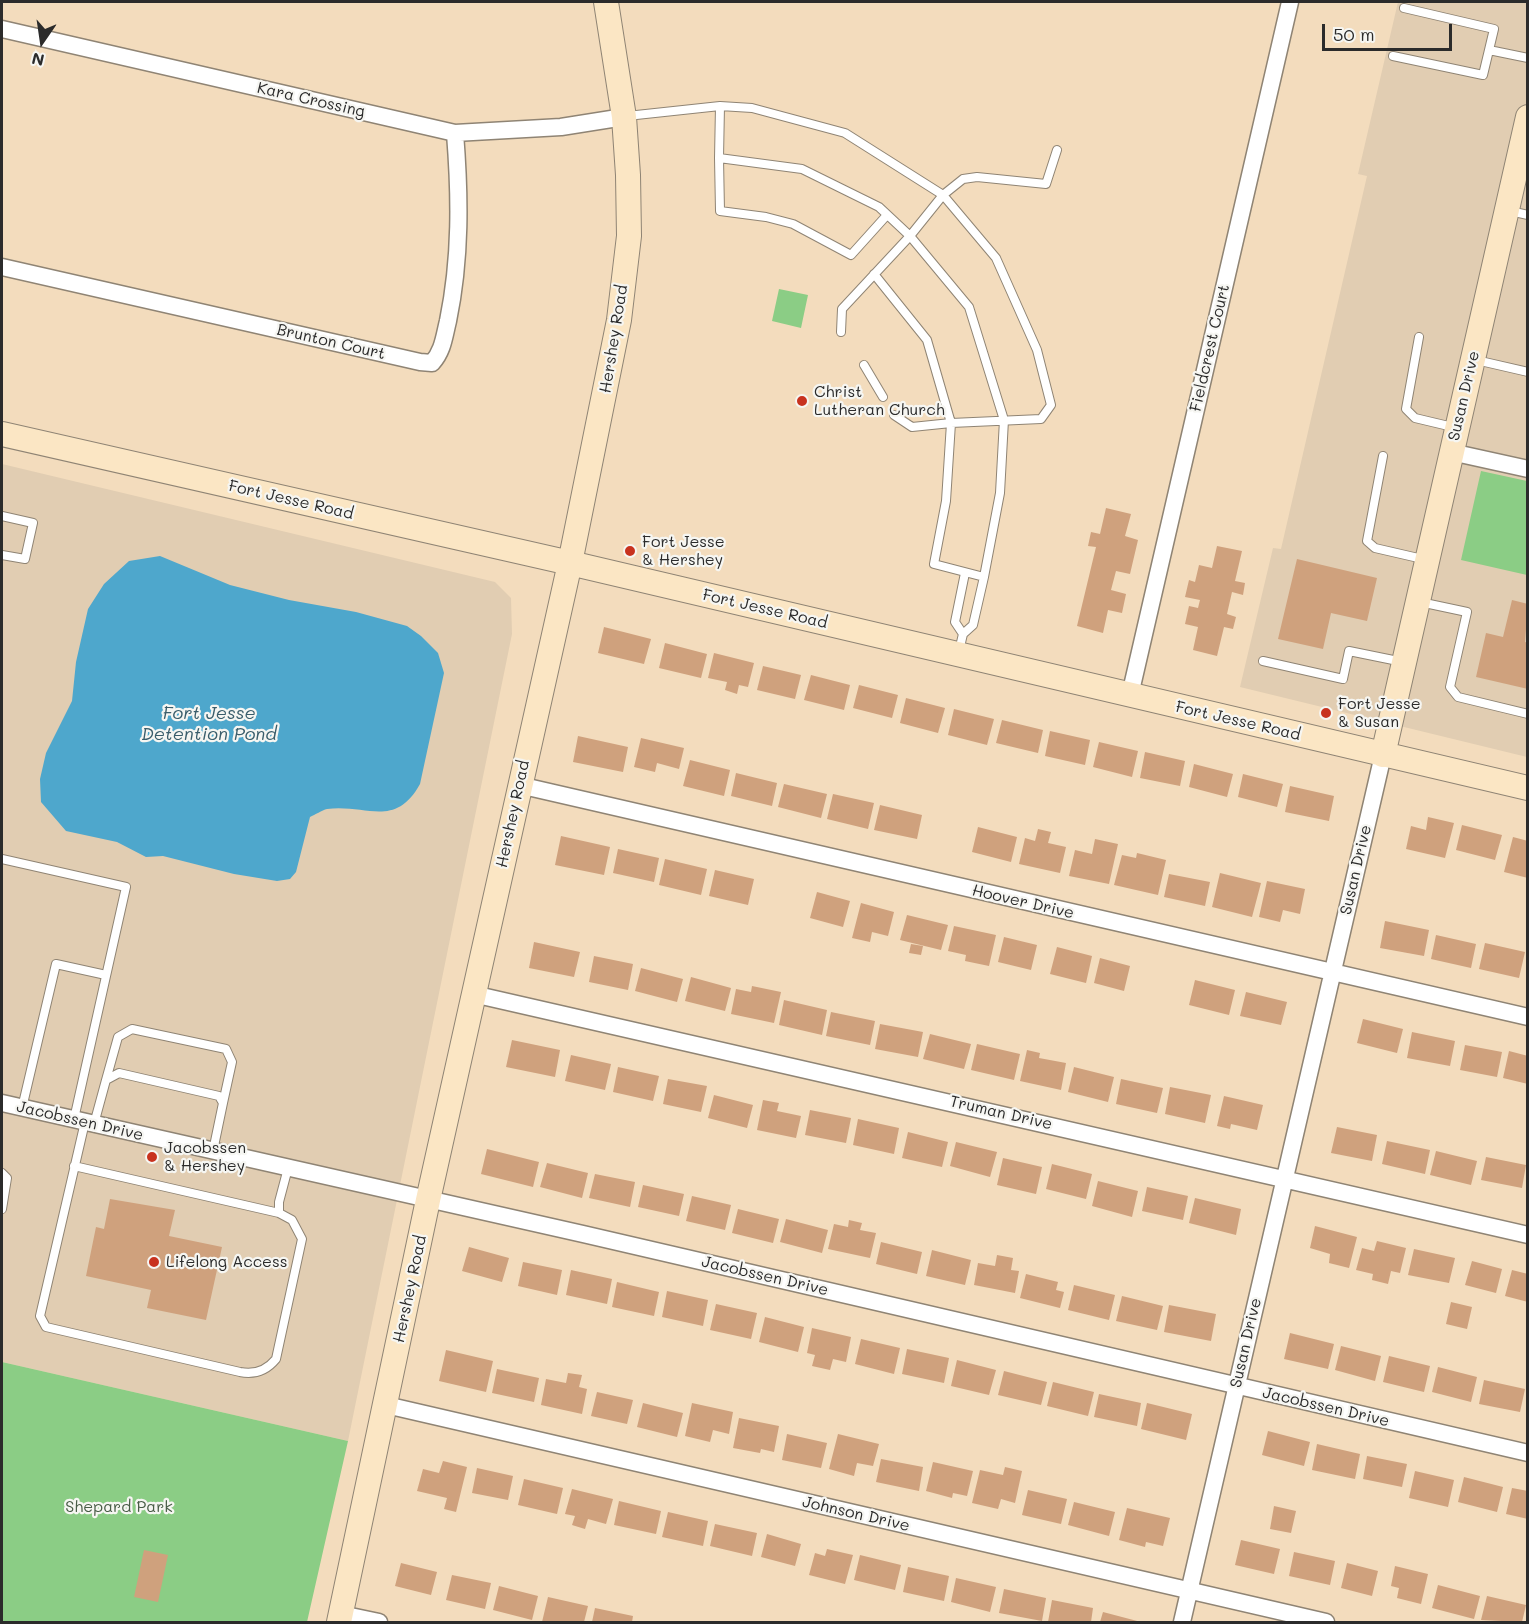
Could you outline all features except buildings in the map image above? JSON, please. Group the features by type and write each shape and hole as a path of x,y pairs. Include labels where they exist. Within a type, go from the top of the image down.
{"main road":[{"name":"Hershey Road","path":"340,1618 428,1200 570,563 620,310 629,236 624,117 606,2"},
{"name":"Susan Drive","path":"1383,755 1473,360 1517,212 1527,117"},
{"name":"Fort Jesse Road","path":"2,434 570,563 960,644 1130,695 1527,789"}],"street":[{"name":"Fieldcrest Court","path":"1130,695 1290,2"},
{"name":"Kara Crossing","path":"2,29 455,133 561,127 624,117"},
{"name":"Brunton Court","path":"2,267 408,360 432,363 441,353 453,296 458,246 460,190 455,133"},
{"path":"1451,452 1527,469"},
{"name":"Susan Drive","path":"1182,1623 1383,755"},
{"name":"Hoover Drive","path":"519,785 1527,1017"},
{"name":"Truman Drive","path":"473,994 1527,1235"},
{"name":"Jacobssen Drive","path":"2,1103 1527,1453"},
{"name":"Johnson Drive","path":"386,1405 1326,1623"},
{"path":"340,1618 379,1623"}],"lane":[{"path":"1393,56 1483,75 1494,29 1404,8"},
{"path":"1489,50 1527,58"},
{"path":"720,106 720,211 766,217 793,224 851,255 887,215"},
{"path":"624,117 720,106 752,108 845,133 943,195 996,258 1037,350 1051,405 1041,419 912,427 894,415"},
{"path":"841,332 842,309 910,236 943,195 963,178 977,177 1046,184 1057,150"},
{"path":"719,158 802,169 879,207 910,236 969,307 1004,420 1000,493 984,577 973,625 960,644"},
{"path":"874,274 927,340 951,423 946,501 934,564 984,577"},
{"path":"1419,337 1406,409 1414,418 1457,428"},
{"path":"1473,360 1527,372"},
{"path":"864,365 883,397"},
{"path":"1383,456 1367,541 1375,548 1427,560"},
{"path":"2,516 33,523 25,559 2,555"},
{"path":"960,644 955,622 965,573"},
{"path":"1418,602 1467,612 1450,687 1458,697 1527,714"},
{"path":"1263,661 1343,679 1349,651 1404,663"},
{"path":"2,859 126,887 106,975 84,1122 39,1316 46,1327 251,1374 260,1371 276,1359 302,1239 292,1220 279,1212 74,1166"},
{"path":"22,1107 56,964 106,975"},
{"path":"84,1122 106,1080 117,1037 132,1029 226,1049 232,1062 213,1151"},
{"path":"106,1080 119,1073 219,1096 223,1103"},
{"path":"279,1212 279,1202 288,1168"},
{"path":"2,1173 7,1178 2,1209"}],"shaded area":[{"path":"1398,2 1527,2 1527,757 1240,687 1273,548 1281,549 1367,176 1358,174"},
{"path":"2,464 495,582 511,598 512,634 348,1441 2,1362"}],"green space":[{"path":"779,289 808,295 801,328 772,321"},
{"path":"1481,471 1527,481 1527,575 1461,560"},
{"name":"Shepard Park","path":"2,1362 348,1441 307,1622 2,1622"}],"water":[{"name":"Fort Jesse Detention Pond","path":"160,556 230,585 289,600 356,612 407,626 438,653 444,673 420,784 401,806 390,810 379,812 341,808 327,809 310,817 296,872 290,879 277,881 234,874 163,856 146,857 117,842 66,831 41,802 40,779 46,753 72,701 76,662 88,609 104,584 129,561"}],"place":[{"name":"Christ Lutheran Church","path":"802,401"},
{"name":"Fort Jesse & Hershey","path":"630,551"},
{"name":"Fort Jesse & Susan","path":"1326,713"},
{"name":"Jacobssen & Hershey","path":"152,1157"},
{"name":"Lifelong Access","path":"154,1262"}]}
